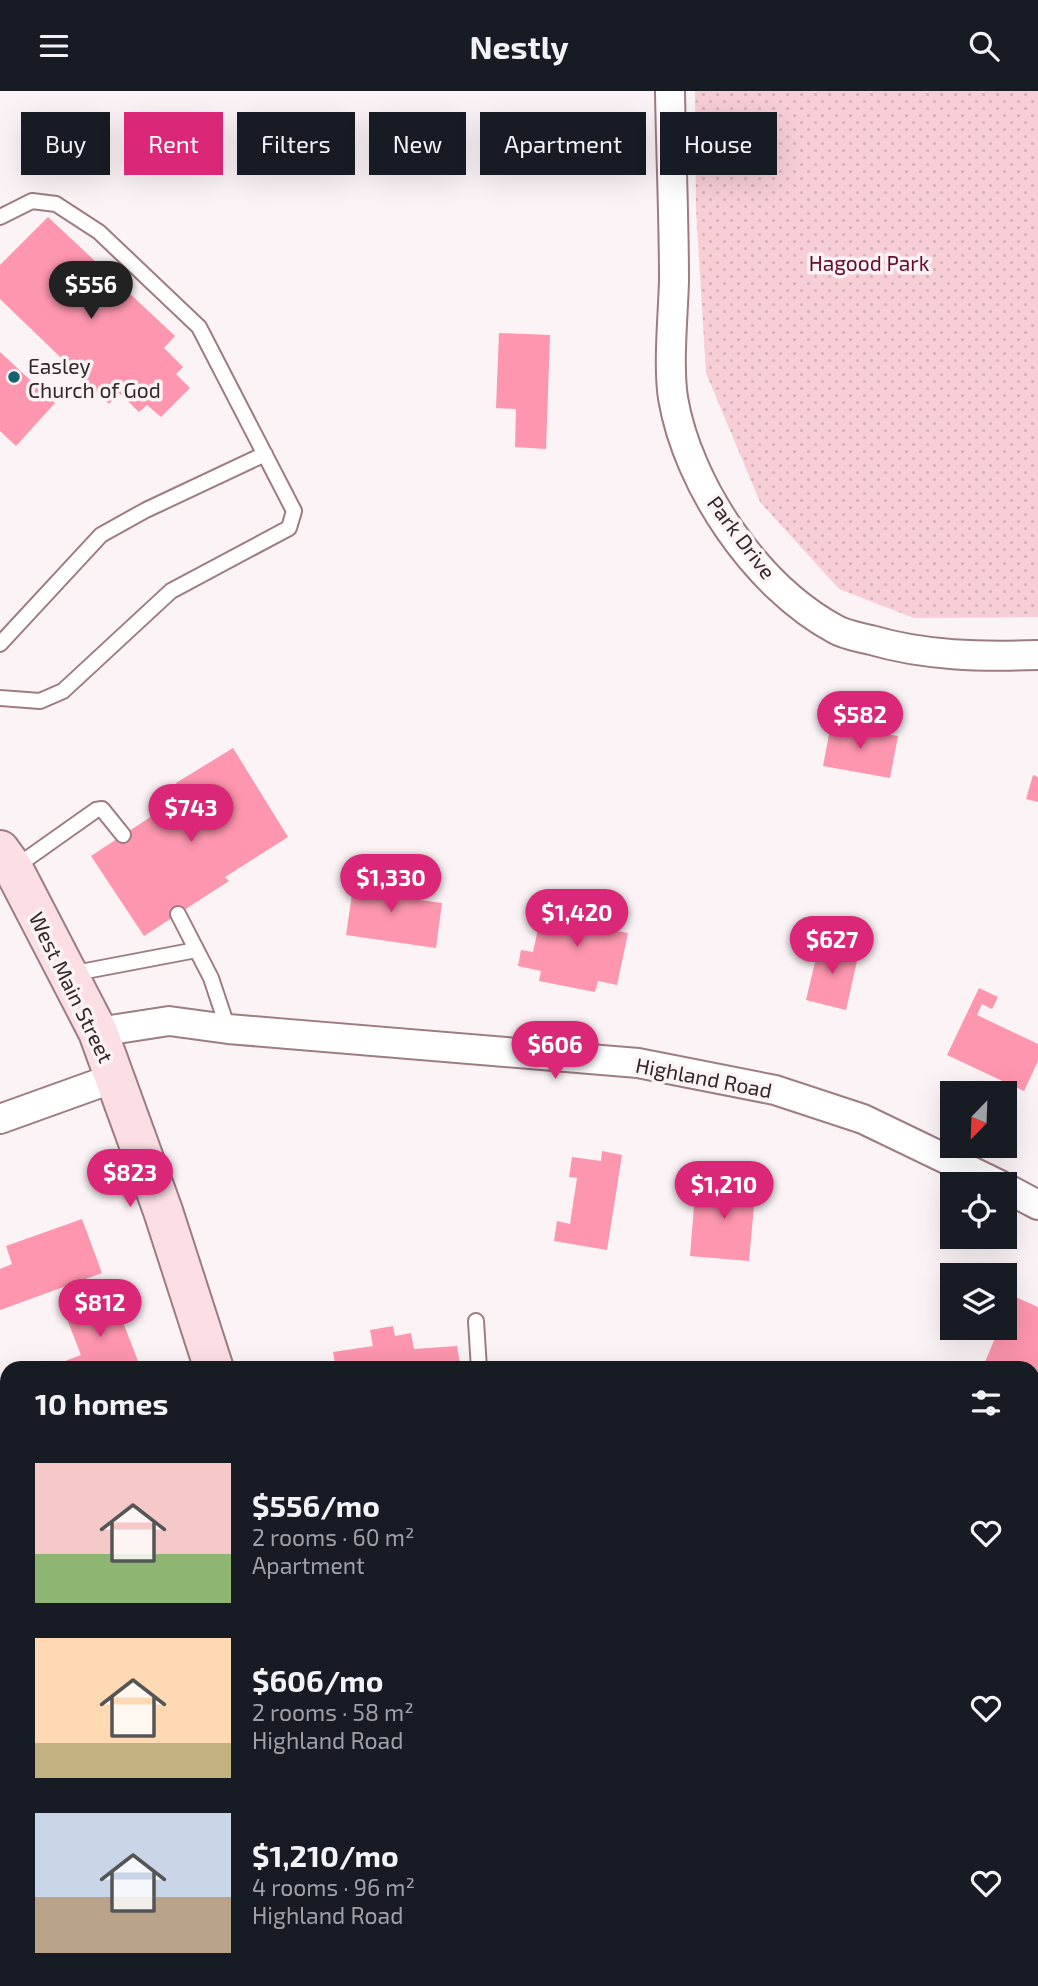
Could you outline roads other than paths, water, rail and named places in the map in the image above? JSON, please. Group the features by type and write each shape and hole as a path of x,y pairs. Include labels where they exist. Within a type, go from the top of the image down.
{"main road":[{"name":"West Main Street","path":"7,859 97,1032 163,1211 211,1361"}],"street":[{"name":"Park Drive","path":"670,91 674,256 673,396 689,456 719,514 751,557 791,599 837,630 902,649 960,656 1038,655"},
{"name":"Highland Road","path":"97,1032 169,1021 228,1029 638,1063 775,1090 863,1119 973,1172"},
{"path":"0,1119 114,1078"},
{"path":"1017,1194 1038,1205"}],"lane":[{"path":"0,217 32,201 56,204 99,232 199,327 294,511 289,528 171,591 63,691 40,701 0,698"},
{"path":"0,644 101,535 146,510 265,454"},
{"path":"7,859 96,810 102,809 108,813 123,835"},
{"path":"178,914 211,978 228,1029"},
{"path":"69,974 196,950"},
{"path":"476,1321 478,1361"}],"place":[{"name":"Easley Church of God","path":"14,377"}],"park label":[{"name":"Hagood Park","path":"869,262"}]}
